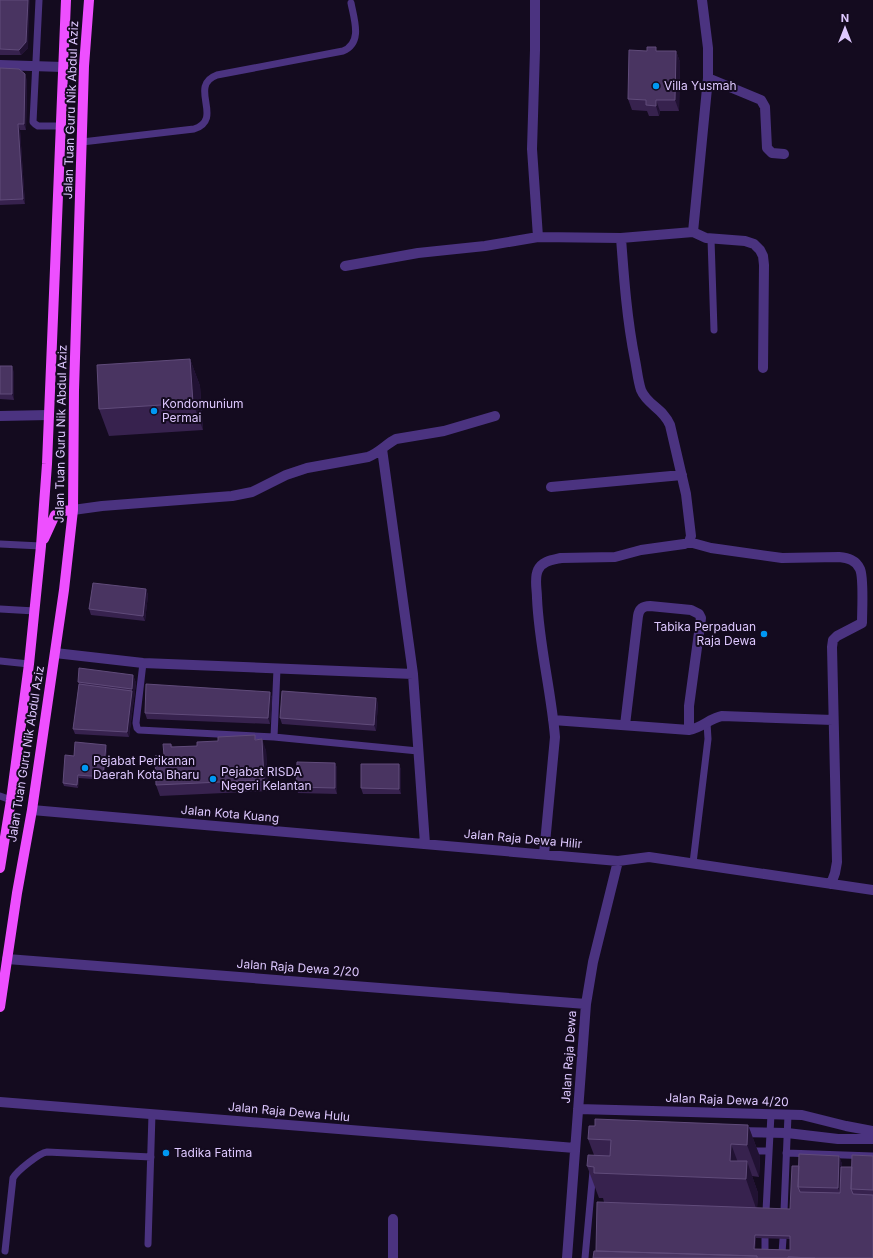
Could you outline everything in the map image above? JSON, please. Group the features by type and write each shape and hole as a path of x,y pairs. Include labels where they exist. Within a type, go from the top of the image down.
{"main road":[{"name":"Jalan Tuan Guru Nik Abdul Aziz","path":"0,868 11,800 29,664 41,546 47,464 66,0"},
{"name":"Jalan Tuan Guru Nik Abdul Aziz","path":"0,1007 17,893 32,810 74,510 74,390 84,66 89,0"},
{"path":"41,546 55,515 62,511 74,510"}],"street":[{"path":"536,0 536,50 532,149 538,237"},
{"path":"693,232 708,78 708,48 702,0"},
{"path":"0,65 63,67"},
{"path":"708,78 761,100 765,108 767,148 772,153 784,154"},
{"path":"345,266 418,253 485,246 538,237 621,238 693,232 711,239 750,242 760,250 763,256 764,265 763,368"},
{"path":"621,238 626,300 633,350 641,388 648,401 662,412 670,425 686,494 692,530 689,542"},
{"path":"0,416 49,415"},
{"path":"74,510 252,492 286,475 307,468 368,457 376,454 396,439 444,431 495,416"},
{"path":"382,449 413,674 425,844"},
{"path":"551,487 682,475"},
{"path":"544,854 555,737 538,623 536,575 541,565 561,558 615,557 641,550 678,546 689,542 716,549 782,558 848,558 855,562 860,569 862,577 862,623"},
{"path":"625,725 638,612 641,608 650,606 691,610 699,614 701,618 689,706 689,730"},
{"path":"831,884 837,862 833,720 833,640 837,636 862,623 873,621"},
{"path":"55,653 143,663 413,674"},
{"path":"553,720 689,730 695,729 714,717 730,715 833,720"},
{"name":"Jalan Kota Kuang","path":"32,810 425,844"},
{"name":"Jalan Raja Dewa Hilir","path":"425,844 618,861 649,858 693,863 873,890"},
{"name":"Jalan Raja Dewa","path":"567,1258 575,1148 581,1128 578,1109 586,1004 593,962 618,861"},
{"name":"Jalan Raja Dewa 2/20","path":"7,958 586,1004"},
{"name":"Jalan Raja Dewa Hulu","path":"0,1102 575,1148"},
{"name":"Jalan Raja Dewa 4/20","path":"578,1109 810,1116 846,1126 873,1131"},
{"path":"724,1131 787,1133 838,1139 873,1139"},
{"path":"393,1219 393,1258"}],"lane":[{"path":"39,0 33,122 38,126 60,126"},
{"path":"82,142 194,129 200,127 205,123 207,118 204,87 211,77 349,49 353,45 356,34 351,3"},
{"path":"711,239 714,330"},
{"path":"0,544 41,546"},
{"path":"0,609 35,611"},
{"path":"0,661 29,664"},
{"path":"143,663 136,723 139,730 274,737 418,751"},
{"path":"274,737 277,669"},
{"path":"693,863 708,740 707,722"},
{"path":"0,796 11,800"},
{"path":"148,1244 152,1114"},
{"path":"766,1210 771,1114"},
{"path":"784,1211 788,1115"},
{"path":"742,1151 769,1151"},
{"path":"5,1251 12,1181 14,1175 42,1153 151,1157"},
{"path":"786,1153 873,1156"},
{"path":"584,1258 594,1162"},
{"path":"0,1211 9,1212"},
{"path":"765,1238 765,1252"},
{"path":"782,1252 783,1239"}],"building":[{"path":"0,0 28,0 26,42 19,50 0,49"},
{"name":"Villa Yusmah","path":"647,47 656,47 656,51 676,51 675,100 656,100 656,106 646,105 646,100 628,99 629,50 647,51"},
{"path":"0,68 19,69 25,74 24,124 18,124 23,199 0,200"},
{"path":"190,359 193,403 99,409 97,365"},
{"path":"0,366 12,366 12,394 0,394"},
{"path":"93,583 146,589 143,616 89,609"},
{"path":"79,668 133,675 132,689 78,682"},
{"path":"79,684 132,691 127,732 73,729"},
{"path":"146,684 270,692 268,718 145,713"},
{"path":"282,691 376,698 374,725 280,718"},
{"name":"Pejabat RISDA Negeri Kelantan","path":"255,735 255,740 262,739 264,780 156,785 155,756 164,755 163,744 171,744 171,747 197,746 197,742 218,741 218,737"},
{"name":"Pejabat Perikanan Daerah Kota Bharu","path":"75,742 106,745 103,777 78,775 77,785 63,783 65,755 74,756"},
{"path":"297,762 335,763 335,788 296,787"},
{"path":"361,764 399,764 399,789 361,788"},
{"path":"595,1119 748,1125 747,1145 731,1144 730,1161 747,1161 746,1179 594,1173 594,1167 587,1166 588,1155 610,1156 611,1140 588,1139 589,1126 595,1126"},
{"path":"799,1154 839,1156 838,1188 798,1187"},
{"path":"852,1155 873,1156 873,1190 851,1189"},
{"path":"792,1166 799,1166 798,1187 800,1192 840,1193 841,1167 852,1167 851,1189 853,1194 873,1195 873,1258 757,1258 757,1256 596,1251 597,1202 790,1209","holes":["755,1235 790,1236 790,1250 754,1249"]},
{"path":"594,1251 757,1256 757,1258 593,1258"},
{"path":"788,1257 815,1258 788,1258"}],"place":[{"name":"Villa Yusmah","path":"656,86"},
{"name":"Kondomunium Permai","path":"154,411"},
{"name":"Tabika Perpaduan Raja Dewa","path":"764,634"},
{"name":"Pejabat Perikanan Daerah Kota Bharu","path":"85,768"},
{"name":"Pejabat RISDA Negeri Kelantan","path":"213,779"},
{"name":"Tadika Fatima","path":"166,1153"}]}
